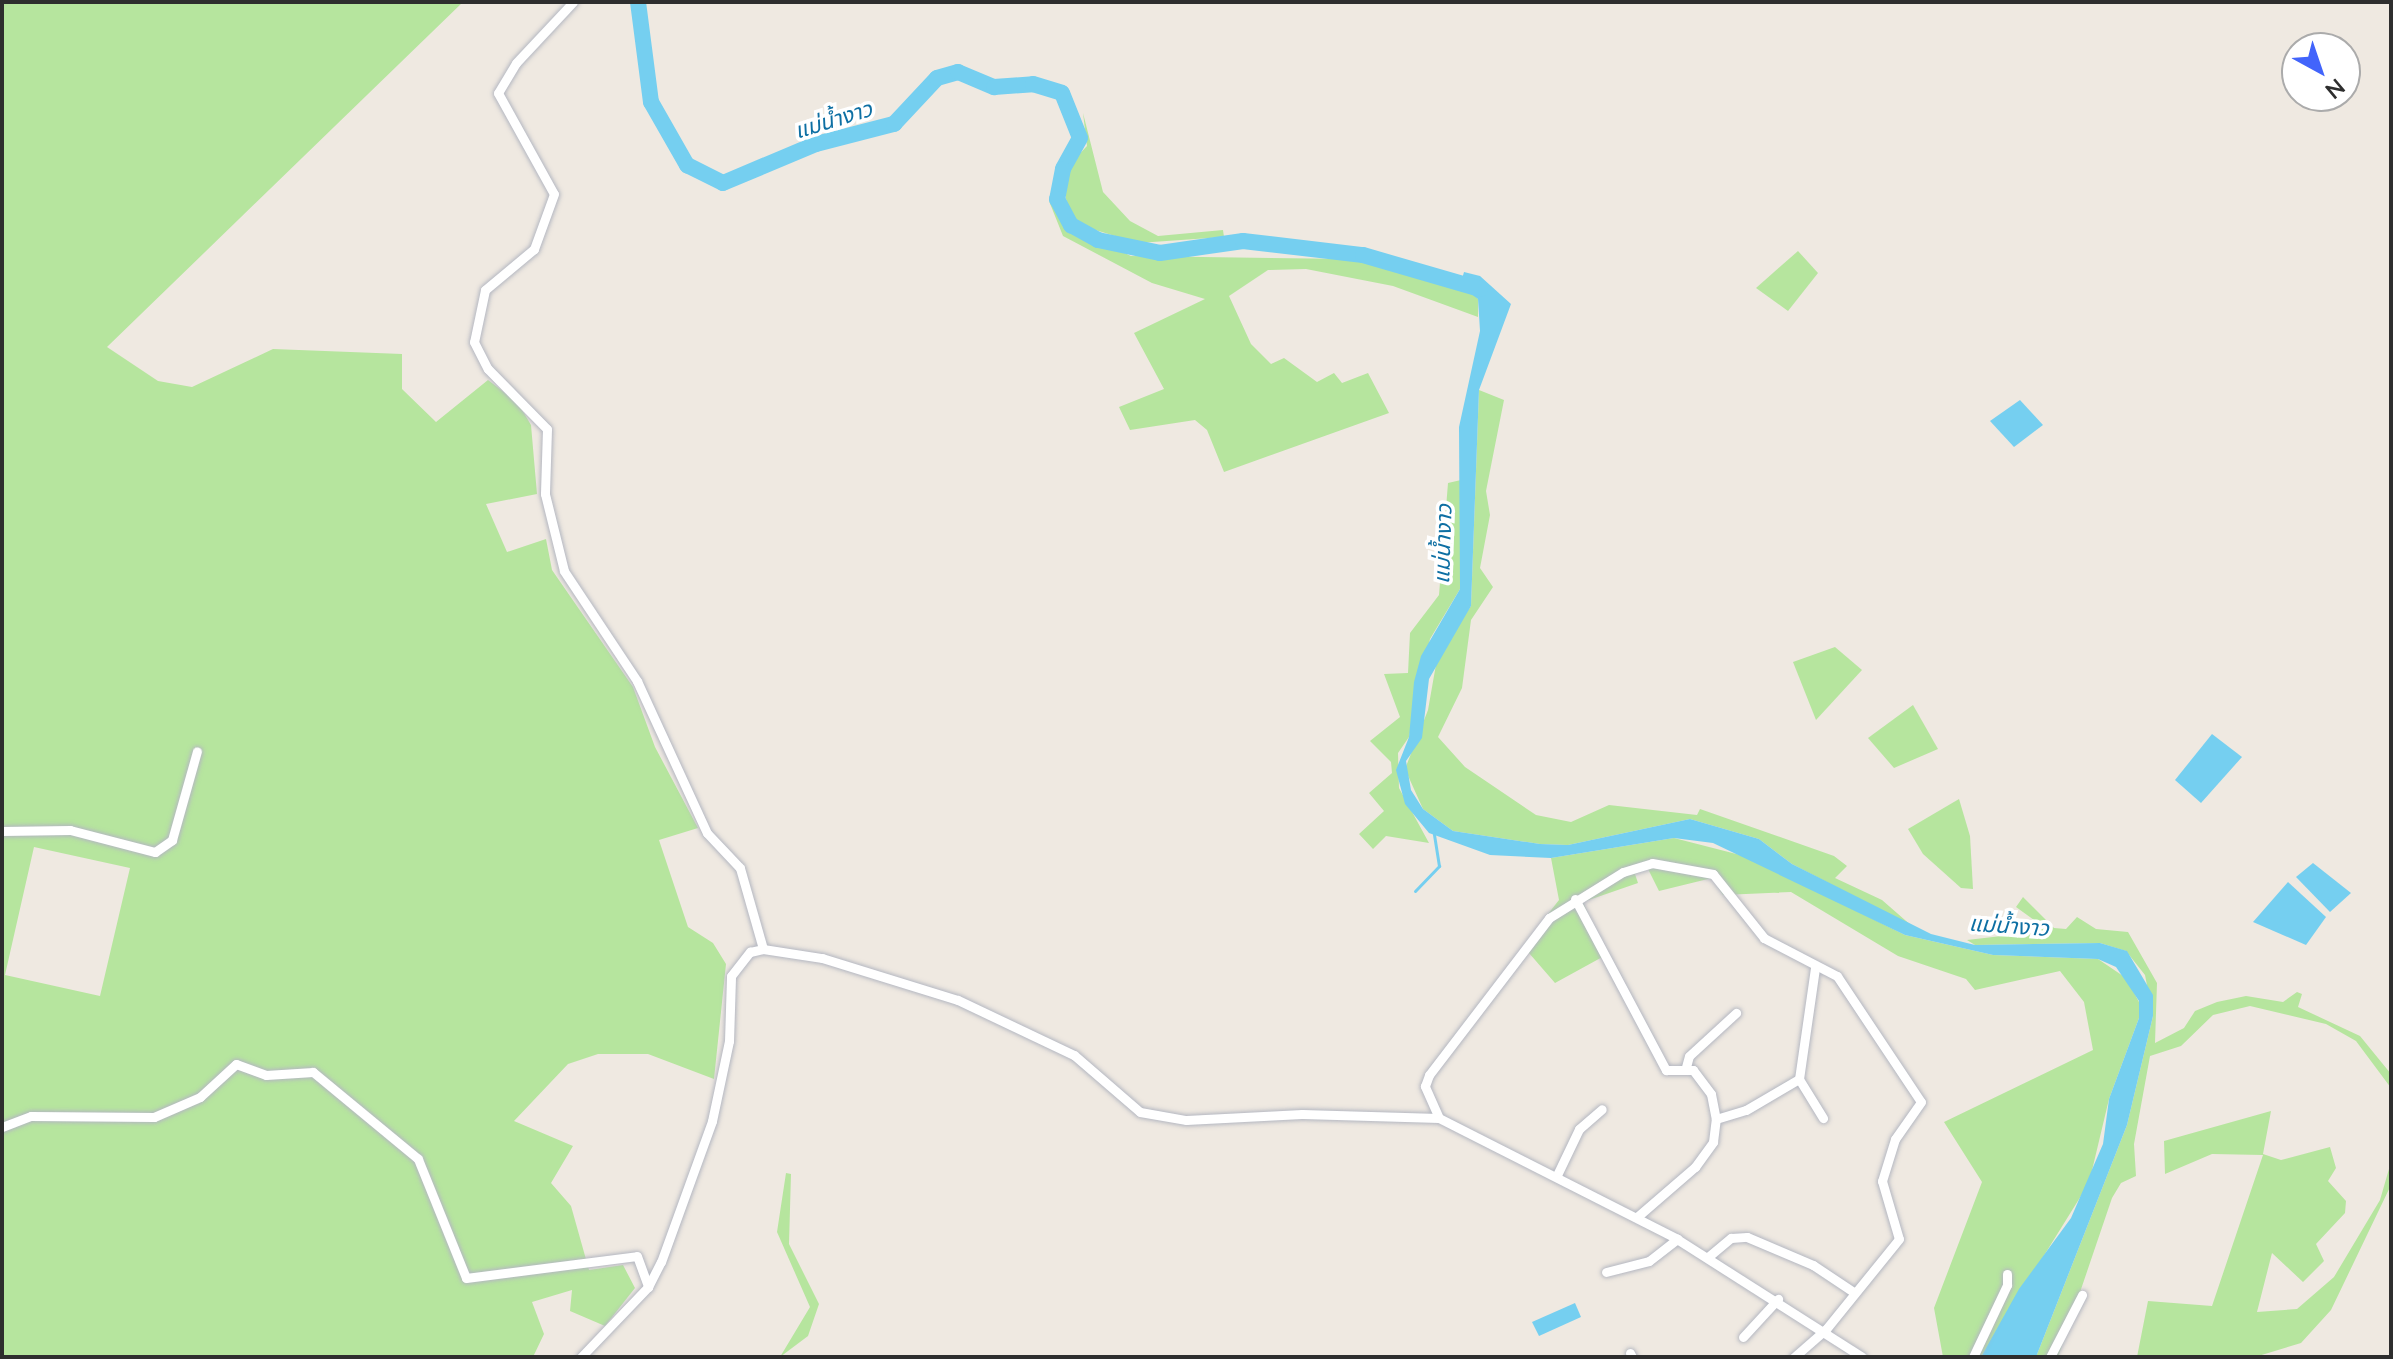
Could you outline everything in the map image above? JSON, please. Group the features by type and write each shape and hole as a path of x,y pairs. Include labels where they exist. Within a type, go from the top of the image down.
{"street":[{"path":"573,2 516,63 498,93 554,194 534,249 485,290 474,342 488,369 547,429 545,494 564,571 637,681 707,833 740,868 763,949"},
{"path":"2,831 70,830 155,852 172,840 197,751"},
{"path":"1439,1118 1425,1086 1429,1075 1531,938 1575,899 1652,863 1705,871 1721,882 1764,938 1815,968 1837,976 1850,990 1921,1102 1895,1139 1882,1181 1899,1239 1826,1329 1794,1357"},
{"path":"1575,899 1666,1070 1675,1074 1686,1067 1689,1056 1736,1013"},
{"path":"581,1357 648,1287 691,1191 712,1121 729,1041 731,976 750,952 763,949 822,958 958,1000 1074,1055 1140,1112 1186,1120 1302,1114 1439,1118 1557,1175 1677,1239 1826,1329 1862,1357"},
{"path":"1815,968 1799,1079 1823,1118"},
{"path":"2,1127 31,1116 154,1117 200,1097 236,1064 266,1075 313,1072 418,1159 466,1278 637,1256 648,1287"},
{"path":"1637,1217 1695,1167 1713,1142 1716,1119 1711,1094 1686,1067"},
{"path":"1716,1119 1746,1110 1799,1079"},
{"path":"1557,1175 1579,1129 1602,1109"},
{"path":"1708,1257 1731,1238 1747,1237 1813,1265 1855,1293"},
{"path":"1606,1272 1649,1261 1677,1239"},
{"path":"1973,1357 2007,1274"},
{"path":"2050,1357 2082,1295"},
{"path":"1743,1337 1778,1299"}],"green space":[{"path":"2,2 463,2 107,347 158,381 192,387 273,349 402,354 402,389 436,422 488,380 518,403 531,425 537,494 486,504 507,552 546,539 552,570 633,687 655,747 698,828 659,840 688,927 713,943 726,964 714,1079 648,1054 598,1054 568,1064 514,1121 573,1146 551,1183 571,1206 589,1270 623,1265 635,1288 605,1326 570,1311 572,1290 532,1302 544,1334 533,1357 2,1357","holes":["34,847 130,868 100,996 5,975"]},
{"path":"1083,113 1103,192 1130,221 1158,236 1223,230 1224,237 1138,243 1079,225 1068,211 1064,186 1071,163 1087,146"},
{"path":"1049,201 1068,227 1131,256 1351,259 1468,288 1478,299 1478,317 1393,286 1306,269 1268,270 1229,296 1251,344 1271,364 1284,358 1317,382 1334,373 1342,383 1368,373 1389,413 1224,472 1207,430 1195,420 1130,430 1119,407 1164,389 1134,333 1205,299 1152,283 1063,236"},
{"path":"1798,251 1818,273 1788,311 1756,288"},
{"path":"1479,390 1504,400 1486,491 1490,515 1480,568 1493,587 1471,620 1462,688 1438,737 1465,767 1536,815 1571,822 1609,805 1697,815 1700,809 1834,856 1847,866 1835,878 1882,900 1913,927 1792,864 1759,839 1690,819 1568,845 1540,844 1453,831 1423,809 1405,769 1428,710 1438,653 1471,606"},
{"path":"1461,480 1460,589 1430,639 1409,737 1398,753 1399,788 1429,843 1386,836 1373,849 1359,834 1384,811 1369,793 1392,773 1391,762 1370,741 1400,717 1384,674 1408,673 1410,633 1439,595 1448,483"},
{"path":"1835,647 1862,670 1816,720 1793,662"},
{"path":"1913,705 1938,749 1894,768 1868,738"},
{"path":"1959,799 1970,836 1973,889 1961,888 1923,854 1908,829"},
{"path":"1674,838 1748,857 1905,935 1993,955 2098,959 2126,978 2139,1002 2139,1018 2109,1099 2089,1183 1981,1357 1943,1357 1934,1308 1982,1182 1944,1122 2093,1050 2084,1002 2060,971 1975,990 1966,979 1898,956 1791,892 1723,895 1712,878 1659,891 1648,869 1635,874 1638,883 1583,902 1606,955 1555,983 1523,946 1559,900 1551,858"},
{"path":"2023,897 2054,928 2066,929 2077,917 2096,929 2128,932 2157,983 2155,1043 2184,1028 2195,1011 2217,1002 2246,996 2283,1002 2297,992 2302,994 2298,1007 2360,1036 2391,1074 2391,1088 2356,1041 2326,1024 2250,1006 2213,1015 2181,1046 2150,1056 2134,1144 2136,1176 2121,1183 2112,1198 2058,1357 2036,1357 2127,1125 2153,1016 2145,975 2126,951 2100,943 1975,945 1967,940 2037,932 2041,925 2016,907"},
{"path":"2271,1111 2263,1154 2281,1160 2330,1147 2336,1168 2328,1181 2346,1201 2345,1213 2316,1244 2324,1261 2303,1282 2272,1253 2257,1312 2297,1309 2334,1277 2380,1200 2391,1162 2391,1185 2331,1310 2301,1343 2255,1357 2137,1357 2148,1301 2212,1306 2263,1155 2212,1154 2165,1174 2164,1141"},
{"path":"786,1173 791,1174 789,1244 819,1304 808,1336 780,1357 810,1307 777,1232"}],"water":[{"path":"1464,272 1480,276 1511,304 1479,390 1471,606 1429,679 1422,738 1406,761 1411,790 1423,809 1453,831 1540,844 1568,845 1690,819 1759,839 1792,864 1931,934 1975,945 2100,943 2127,951 2153,995 2153,1016 2127,1125 2036,1357 1981,1357 2019,1289 2071,1218 2103,1144 2109,1099 2139,1018 2139,1001 2116,967 2098,959 1993,955 1905,935 1713,843 1674,838 1551,858 1490,855 1429,833 1405,804 1396,770 1409,737 1414,682 1421,656 1460,589 1459,427 1480,331 1478,299 1460,286"},
{"path":"2020,400 2043,425 2014,447 1990,421"},
{"path":"2212,734 2242,757 2201,803 2175,780"},
{"path":"2313,863 2351,893 2330,912 2296,877"},
{"path":"2288,882 2326,917 2306,945 2253,922"},
{"path":"1575,1303 1581,1317 1539,1336 1532,1322"}],"waterway":[{"name":"แม่น้ำงาว","path":"638,2 651,102 687,165 723,183 816,144 894,124 937,78 958,72 994,87 1033,84 1062,93 1080,138 1063,169 1057,199 1071,225 1098,240 1160,253 1243,241 1363,255 1480,289"},
{"path":"1415,891 1439,866 1434,833"}]}
